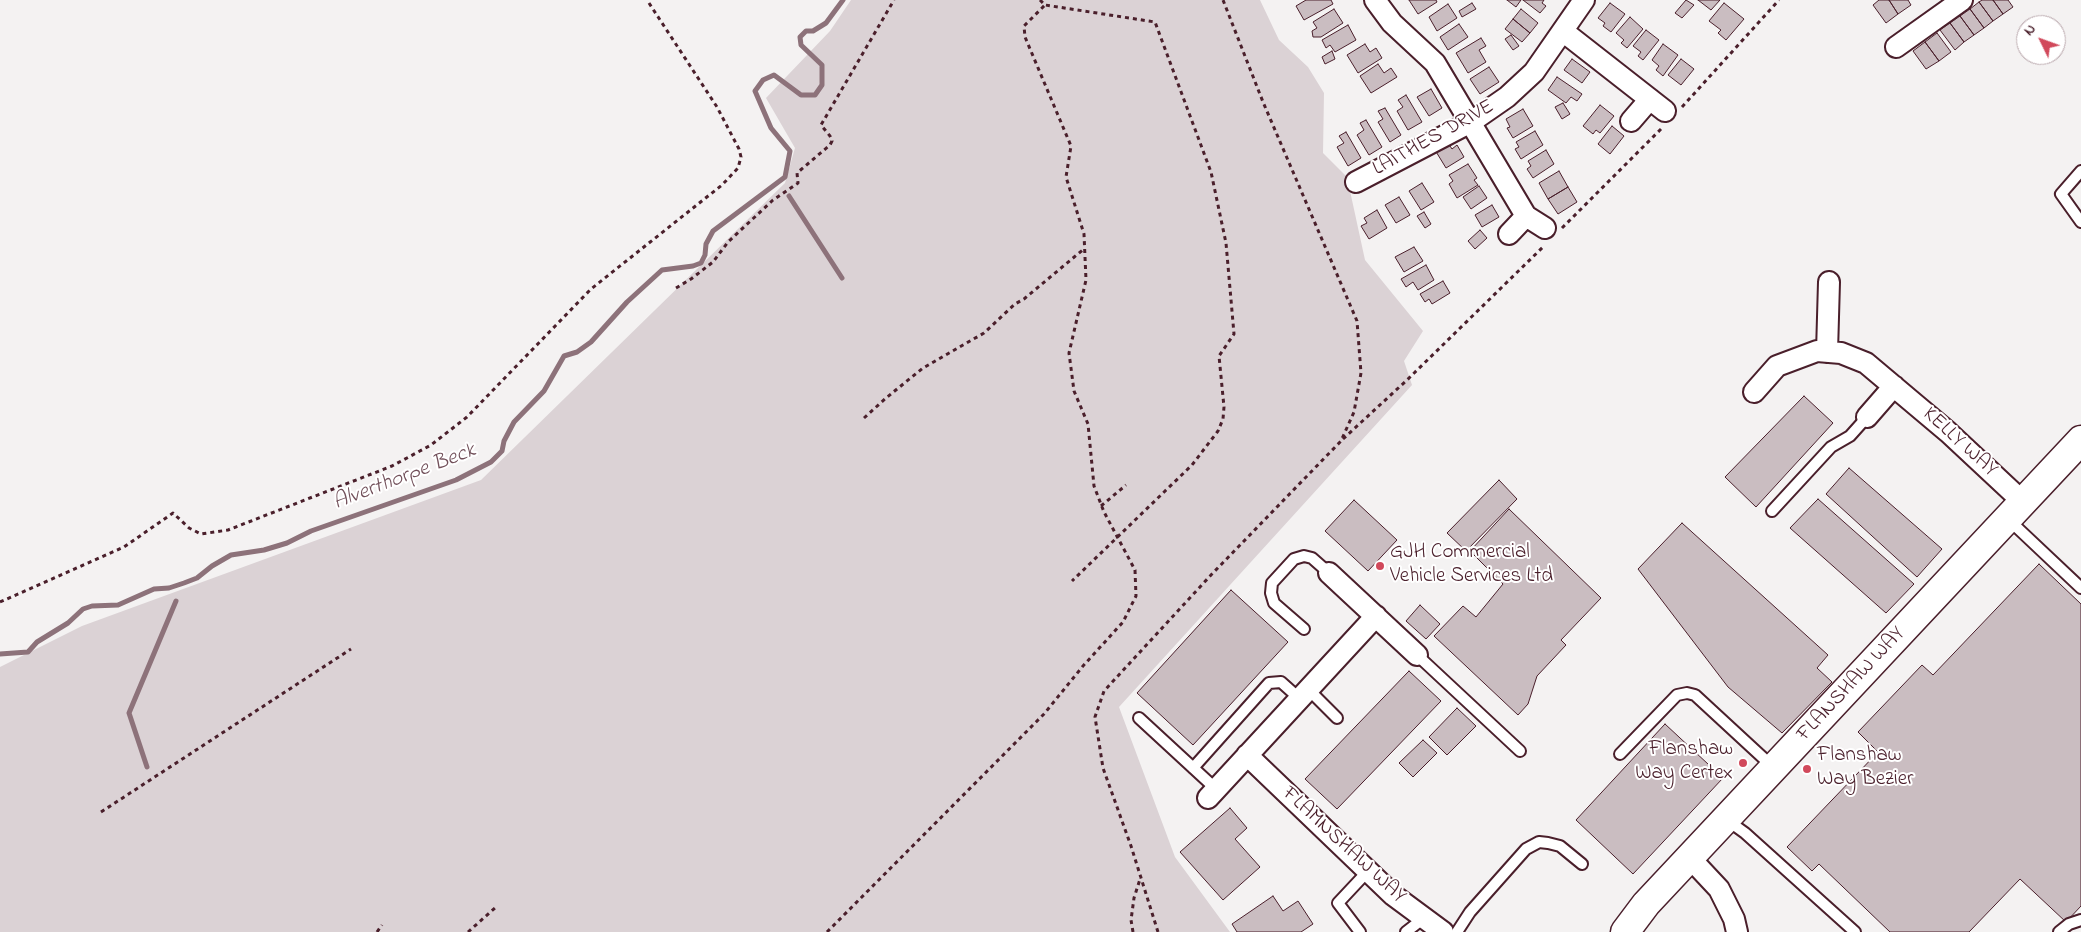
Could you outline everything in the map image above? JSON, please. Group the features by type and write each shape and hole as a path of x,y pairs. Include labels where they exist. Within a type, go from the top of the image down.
{"street":[{"path":"1375,0 1392,23 1435,63 1526,216 1545,228"},
{"name":"LAITHES DRIVE","path":"1356,182 1471,122 1507,97 1534,72 1564,32 1584,0"},
{"path":"1896,47 1962,0"},
{"path":"1564,32 1657,105 1631,121"},
{"path":"1509,234 1526,216"},
{"path":"1827,352 1829,282"},
{"name":"KELLY WAY","path":"1754,392 1778,366 1817,351 1841,353 1866,363 1948,432 2016,510"},
{"path":"1867,417 1894,386"},
{"name":"FLANSHAW WAY","path":"1625,932 1646,904 2081,440"},
{"path":"1329,573 1417,654"},
{"path":"1212,794 1376,616"},
{"name":"FLAMNSHAW WAY","path":"1247,755 1393,895 1443,932"},
{"path":"1690,858 1719,889 1734,919 1737,932"}],"lane":[{"path":"2081,171 2061,194 2081,222"},
{"path":"1772,511 1831,447 1850,436 1867,417"},
{"path":"2016,510 2081,588"},
{"path":"1304,629 1274,603 1271,593 1272,583 1294,559 1304,556 1312,558 1329,573"},
{"path":"1417,654 1520,751"},
{"path":"1193,768 1269,683 1281,682 1304,694 1338,718"},
{"path":"1620,754 1677,695 1687,693 1695,695 1774,768"},
{"path":"1139,718 1193,768 1212,794"},
{"path":"1726,820 1745,833 1855,932"},
{"path":"1457,932 1470,912 1526,849 1539,842 1548,842 1560,846 1582,864"},
{"path":"1360,932 1338,903 1368,871"},
{"path":"1406,932 1424,918"},
{"path":"2059,932 2069,924 2081,920"}],"path":[{"path":"0,602 124,547 173,513 189,528 201,534 228,530 392,466 431,445 467,417 591,289 732,176 738,168 741,157 739,149 718,108 647,0"},
{"path":"676,288 713,262 728,242 773,200 798,183 798,173 830,145 832,141 822,125 894,0"},
{"path":"1040,0 1045,5 1155,22 1211,172 1226,243 1234,334 1219,356 1224,407 1223,419 1218,431 1192,465 1072,581"},
{"path":"1158,932 1141,876 1102,768 1095,717 1104,691 1261,522 1341,441 1354,412 1361,373 1357,321 1263,102 1223,0"},
{"path":"827,932 1044,714 1083,666 1123,622 1136,596 1137,582 1135,570 1101,506 1094,486 1088,424 1074,391 1069,353 1086,280 1084,234 1066,177 1071,146 1025,37 1024,26 1045,5"},
{"path":"864,418 923,368 984,333 1015,304 1024,299 1085,248"},
{"path":"1101,506 1126,485"},
{"path":"101,812 351,649"},
{"path":"1133,932 1131,920 1134,898 1141,876"},
{"path":"468,932 496,908"},
{"path":"377,932 382,925"}],"shaded area":[{"path":"851,0 1260,0 1279,40 1308,67 1324,93 1323,153 1347,177 1365,260 1423,331 1404,361 1412,385 1119,707 1175,857 1230,932 0,932 0,667 82,626 481,480 785,183 795,148 766,98 830,31"}],"building":[{"path":"1306,0 1331,0 1333,4 1304,20 1296,6"},
{"path":"1409,0 1436,0 1437,2 1418,14"},
{"path":"1507,0 1521,0 1516,7"},
{"path":"1523,0 1544,0 1542,3 1546,6 1540,13"},
{"path":"1686,0 1694,5 1682,18 1675,13"},
{"path":"1698,0 1720,0 1711,10"},
{"path":"1879,0 1889,0 1898,14 1886,23 1873,5"},
{"path":"1889,0 1908,0 1911,5 1898,14"},
{"path":"1982,0 1993,0 2003,14 1993,21 1979,2"},
{"path":"1993,0 2008,0 2013,7 2003,14"},
{"path":"1979,2 1993,21 1984,28 1970,9"},
{"path":"1472,3 1476,9 1462,17 1459,11"},
{"path":"1610,3 1625,14 1611,32 1603,26 1605,23 1598,18"},
{"path":"1724,3 1744,19 1726,40 1718,33 1721,30 1709,21"},
{"path":"1448,4 1457,18 1437,31 1429,17"},
{"path":"1334,9 1343,23 1321,37 1313,37 1312,31 1317,28 1313,22"},
{"path":"1521,9 1538,23 1530,33 1513,19"},
{"path":"1970,9 1984,28 1974,35 1960,16"},
{"path":"1960,16 1974,35 1964,42 1950,23"},
{"path":"1630,17 1643,29 1627,48 1621,43 1624,40 1616,33"},
{"path":"1513,19 1530,33 1522,42 1505,29"},
{"path":"1950,23 1964,42 1955,50 1940,30"},
{"path":"1459,24 1468,37 1448,50 1440,37"},
{"path":"1348,25 1356,40 1335,52 1330,45 1326,48 1322,40"},
{"path":"1646,30 1659,40 1643,60 1638,56 1641,52 1633,46"},
{"path":"1937,33 1951,52 1939,61 1925,42"},
{"path":"1511,35 1519,46 1513,50 1505,39"},
{"path":"1481,38 1486,46 1479,50 1486,62 1468,73 1456,53"},
{"path":"1925,42 1939,61 1926,69 1913,51"},
{"path":"1365,44 1370,52 1376,48 1382,58 1358,73 1347,55"},
{"path":"1663,44 1678,55 1663,76 1656,70 1659,66 1652,60"},
{"path":"1332,51 1335,59 1325,64 1322,57"},
{"path":"1572,59 1590,72 1582,83 1564,70"},
{"path":"1681,59 1694,69 1681,85 1668,75"},
{"path":"1378,64 1384,73 1391,68 1397,77 1371,93 1360,76"},
{"path":"1489,67 1499,82 1480,94 1470,79"},
{"path":"1557,77 1582,94 1577,101 1571,97 1566,103 1548,90"},
{"path":"1431,89 1442,108 1429,116 1417,97"},
{"path":"1406,95 1422,122 1408,130 1397,111 1403,107 1398,100"},
{"path":"1563,103 1570,114 1562,119 1555,107"},
{"path":"1600,105 1614,116 1600,133 1596,130 1593,134 1583,126"},
{"path":"1385,108 1401,135 1390,142 1378,122 1383,119 1378,111"},
{"path":"1523,109 1533,126 1513,138 1507,128 1510,127 1506,119"},
{"path":"1366,120 1382,147 1369,155 1357,135 1364,130 1360,123"},
{"path":"1612,126 1624,136 1610,154 1598,144"},
{"path":"1535,131 1543,145 1521,159 1515,149 1519,147 1516,142"},
{"path":"1346,132 1361,158 1348,166 1337,147 1344,143 1339,136"},
{"path":"1448,143 1452,149 1457,145 1464,157 1446,168 1435,150"},
{"path":"1546,150 1554,164 1533,178 1527,169 1531,166 1528,161"},
{"path":"1468,164 1477,178 1474,180 1478,185 1457,198 1449,184 1453,181 1449,175"},
{"path":"1559,171 1568,187 1548,199 1539,183"},
{"path":"1422,183 1434,202 1421,210 1409,191"},
{"path":"1479,186 1487,198 1471,209 1463,197"},
{"path":"1568,187 1577,202 1558,214 1548,199"},
{"path":"1399,197 1410,215 1396,223 1385,205"},
{"path":"1492,205 1499,217 1482,227 1475,215"},
{"path":"1377,210 1387,228 1369,239 1361,226 1367,223 1364,218"},
{"path":"1424,212 1431,224 1425,228 1417,216"},
{"path":"1480,230 1487,238 1475,249 1468,241"},
{"path":"1414,247 1423,261 1404,272 1395,257"},
{"path":"1426,265 1434,280 1418,290 1413,282 1406,287 1401,279"},
{"path":"1443,281 1450,293 1432,304 1429,299 1425,302 1420,294"},
{"path":"1804,396 1833,423 1756,507 1725,477"},
{"path":"1849,468 1942,549 1917,577 1826,494"},
{"path":"1499,480 1517,499 1466,551 1447,533"},
{"path":"1818,499 1914,584 1886,613 1790,528"},
{"path":"1354,500 1397,540 1368,571 1325,531"},
{"path":"1509,509 1601,598 1561,640 1566,645 1537,676 1528,704 1518,715 1434,636 1463,606 1476,617 1503,584 1470,551"},
{"path":"1682,523 1828,655 1817,668 1832,682 1782,733 1728,687 1638,569"},
{"path":"2039,564 2081,604 2081,906 2066,922 2020,879 1969,932 1890,932 1819,864 1812,871 1787,847 1878,752 1858,732 1922,665 1933,675"},
{"path":"1231,590 1288,642 1193,745 1137,693"},
{"path":"1420,605 1440,624 1426,639 1406,621"},
{"path":"1409,671 1441,701 1337,809 1305,779"},
{"path":"1457,708 1476,726 1447,755 1429,737"},
{"path":"1665,724 1723,778 1633,874 1576,820"},
{"path":"1423,740 1437,753 1413,777 1399,763"},
{"path":"1230,808 1247,828 1235,839 1260,867 1223,900 1180,852"},
{"path":"1273,896 1283,911 1298,901 1313,924 1301,932 1237,932 1232,924"}],"waterway":[{"name":"Alverthorpe Beck","path":"0,654 28,652 37,642 68,623 83,609 92,606 118,605 154,589 169,588 184,583 197,578 212,566 231,555 264,550 287,543 311,531 456,480 491,462 502,451 504,441 514,422 544,391 564,356 577,352 591,342 627,302 662,270 693,266 701,263 705,255 706,244 713,231 785,177 790,151 771,128 755,91 763,80 774,75 801,95 815,95 822,85 822,65 801,45 800,37 806,31 813,31 826,23 843,0"},
{"path":"789,196 842,278"},
{"path":"147,767 129,713 176,601"}],"place":[{"name":"GJH Commercial Vehicle Services Ltd","path":"1380,566"},
{"name":"Flanshaw Way Certex","path":"1743,763"},
{"name":"Flanshaw Way Bezier","path":"1807,769"}]}
